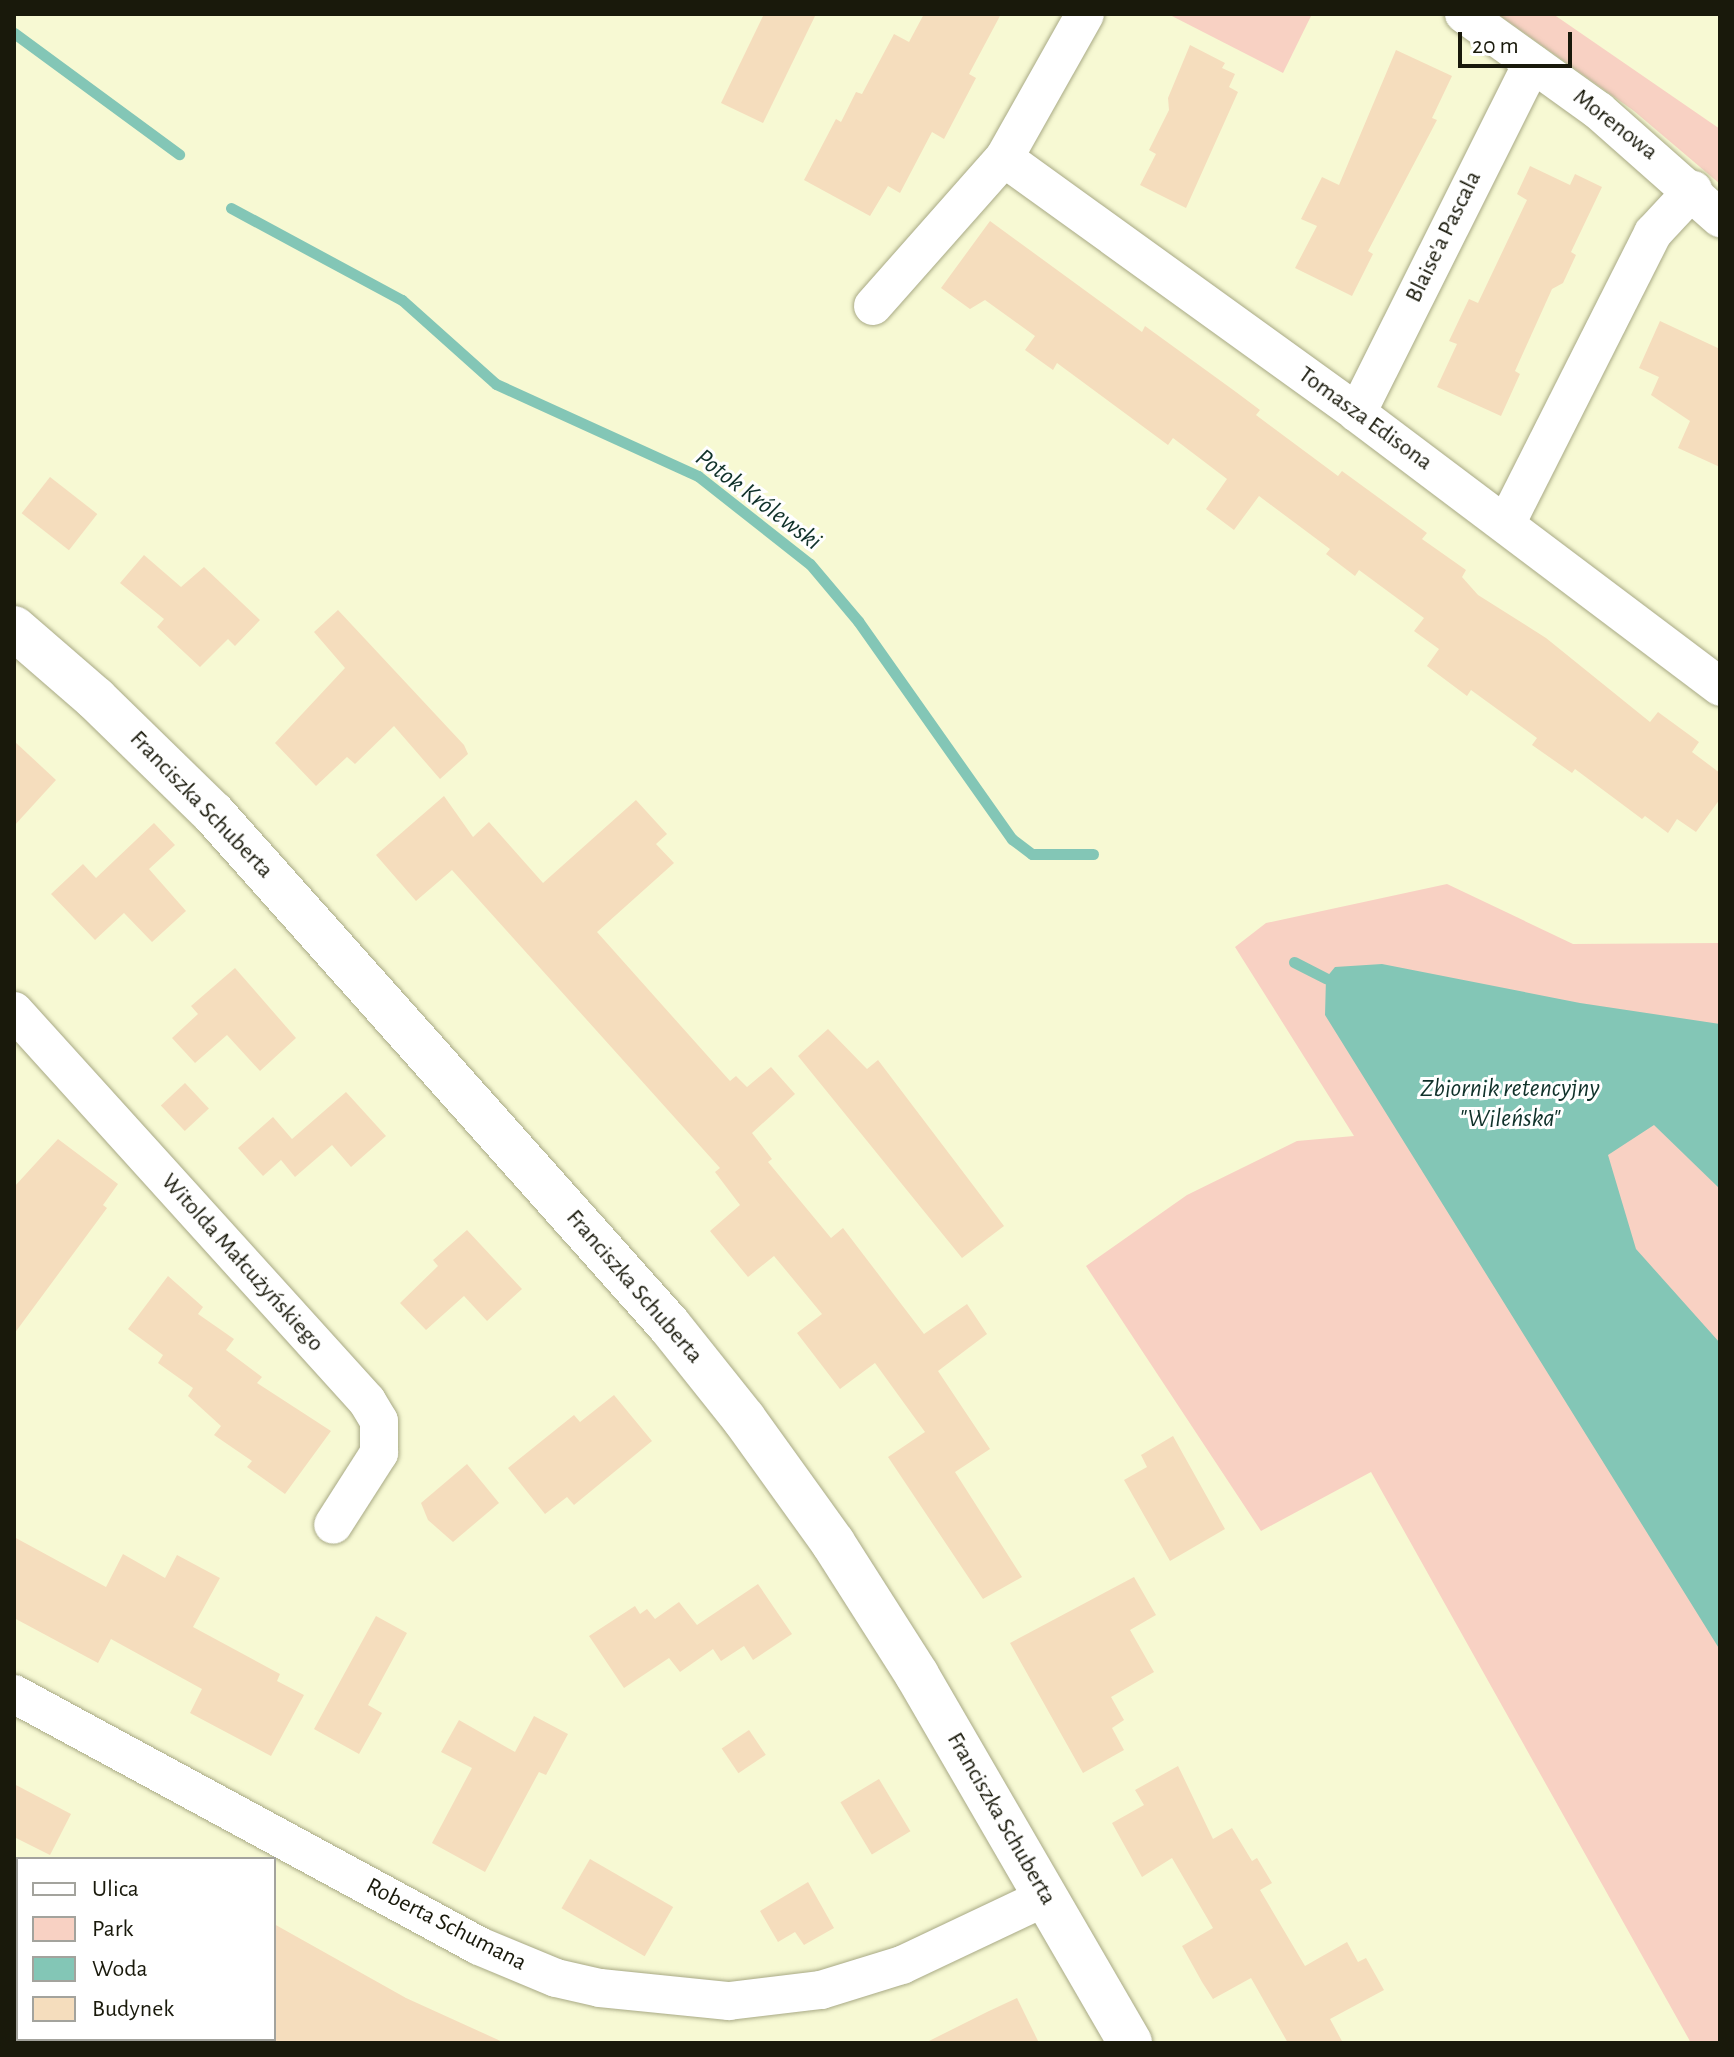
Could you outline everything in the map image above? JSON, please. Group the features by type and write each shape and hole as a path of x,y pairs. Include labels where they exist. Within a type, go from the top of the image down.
{"main road":[{"name":"Franciszka Schuberta","path":"14,628 120,720 213,813 669,1325 833,1543 924,1686 1130,2043"}],"street":[{"path":"873,306 1004,158 1085,14"},
{"name":"Morenowa","path":"1464,14 1610,119 1693,190 1720,218"},
{"name":"Blaise'a Pascala","path":"1357,413 1532,63"},
{"name":"Tomasza Edisona","path":"1004,158 1357,413 1720,687"},
{"path":"1506,524 1653,233 1693,190"},
{"name":"Witolda Małcużyńskiego","path":"17,1020 367,1401 379,1421 379,1453 333,1525"},
{"name":"Roberta Schumana","path":"14,1694 479,1946 556,1978 600,1988 729,2001 821,1990 902,1965 1046,1897"}],"green space":[{"path":"1168,14 1312,14 1283,73"},
{"path":"1498,14 1553,14 1720,129 1720,184 1634,111"},
{"path":"1447,884 1573,944 1720,943 1720,2043 1691,2043 1371,1472 1261,1531 1086,1266 1187,1195 1297,1141 1354,1136 1235,947 1266,923"}],"water":[{"name":"Zbiornik retencyjny \"Wileńska\"","path":"1382,964 1580,1003 1720,1024 1720,1189 1654,1125 1608,1155 1636,1249 1720,1343 1720,1650 1325,1015 1326,978 1335,967"}],"building":[{"path":"764,14 816,14 763,123 721,103"},
{"path":"924,14 1001,14 969,74 976,78 944,139 932,132 900,193 888,186 870,216 804,180 836,119 841,122 856,92 862,94 894,34 909,42"},
{"path":"1190,45 1225,63 1222,68 1235,74 1229,87 1238,92 1186,208 1140,185 1156,154 1149,150 1169,110 1168,98"},
{"path":"1396,50 1452,76 1432,118 1437,120 1368,251 1373,254 1352,296 1295,268 1317,226 1301,219 1322,177 1339,185"},
{"path":"1530,166 1570,185 1575,174 1602,187 1571,252 1576,255 1563,283 1552,289 1515,371 1520,374 1501,416 1437,387 1457,344 1449,341 1469,299 1478,303 1527,200 1517,194"},
{"path":"990,221 1142,332 1145,326 1236,392 1260,410 1256,415 1338,476 1342,471 1427,533 1422,539 1466,570 1462,577 1478,595 1546,638 1650,722 1658,712 1699,742 1692,752 1720,773 1720,799 1696,832 1677,819 1668,833 1645,816 1642,819 1575,769 1572,773 1532,745 1537,738 1471,690 1467,696 1427,666 1439,649 1414,631 1424,618 1359,570 1355,576 1326,554 1330,549 1259,496 1234,530 1206,509 1227,479 1173,438 1168,445 1057,363 1053,370 1025,350 1035,336 985,300 970,309 941,288"},
{"path":"1660,321 1720,349 1720,467 1678,448 1690,421 1651,395 1659,377 1639,368"},
{"path":"50,477 97,514 69,550 22,513"},
{"path":"144,555 181,587 204,567 260,620 235,646 228,639 200,667 157,627 164,619 120,583"},
{"path":"338,610 464,745 468,754 440,779 394,726 355,764 347,757 316,786 275,743 345,668 314,632"},
{"path":"14,741 56,780 14,826"},
{"path":"444,796 473,837 489,822 543,883 636,800 667,834 656,844 674,863 597,932 730,1081 736,1076 747,1087 771,1067 795,1094 752,1133 772,1159 768,1162 831,1238 843,1228 924,1334 967,1304 987,1334 938,1371 990,1449 955,1472 1022,1577 983,1599 888,1457 925,1432 875,1363 840,1389 797,1333 822,1314 774,1256 748,1277 710,1231 740,1205 715,1172 720,1168 452,870 416,901 376,855"},
{"path":"154,823 175,845 149,869 186,911 152,942 124,913 95,940 51,894 83,864 96,878"},
{"path":"235,968 296,1038 260,1071 227,1035 195,1063 172,1038 198,1014 191,1006"},
{"path":"828,1029 867,1069 878,1060 1004,1226 962,1258 798,1056"},
{"path":"185,1083 209,1109 185,1131 161,1106"},
{"path":"346,1092 386,1136 351,1167 332,1145 295,1177 281,1160 263,1176 238,1148 273,1117 292,1139"},
{"path":"58,1139 118,1184 103,1205 107,1208 14,1334 14,1187"},
{"path":"467,1230 522,1289 487,1321 464,1296 426,1330 400,1303 438,1266 433,1260"},
{"path":"168,1276 203,1307 198,1314 234,1339 226,1350 262,1377 257,1383 331,1431 285,1494 247,1467 252,1461 214,1435 221,1426 188,1396 193,1388 158,1363 163,1355 128,1329"},
{"path":"614,1395 652,1441 574,1505 567,1497 545,1514 508,1468 574,1415 580,1422"},
{"path":"1173,1436 1225,1529 1170,1561 1124,1480 1147,1467 1141,1455"},
{"path":"467,1464 499,1503 453,1542 428,1520 421,1503"},
{"path":"14,1537 106,1587 123,1554 165,1578 177,1555 220,1578 193,1627 280,1674 277,1681 304,1695 271,1756 190,1713 202,1689 111,1639 98,1663 14,1618"},
{"path":"1134,1577 1156,1615 1130,1630 1154,1672 1111,1697 1124,1720 1112,1728 1124,1750 1083,1773 1010,1643"},
{"path":"758,1584 792,1634 753,1660 744,1646 721,1661 713,1649 680,1672 669,1658 624,1688 589,1636 635,1606 640,1614 647,1609 655,1619 679,1602 697,1625"},
{"path":"376,1616 407,1633 368,1705 382,1713 359,1754 314,1729"},
{"path":"534,1716 568,1734 546,1775 539,1772 485,1872 432,1843 472,1768 441,1752 459,1720 515,1752"},
{"path":"749,1730 766,1755 738,1773 722,1748"},
{"path":"1178,1766 1213,1839 1232,1828 1252,1861 1257,1858 1272,1883 1260,1890 1305,1966 1347,1942 1358,1962 1366,1958 1384,1990 1330,2019 1343,2043 1288,2043 1251,1978 1213,1999 1202,1982 1182,1946 1213,1928 1172,1858 1142,1877 1112,1823 1144,1805 1135,1790"},
{"path":"879,1779 910,1831 872,1854 840,1802"},
{"path":"14,1784 71,1814 50,1855 14,1837"},
{"path":"590,1859 673,1907 645,1956 562,1908"},
{"path":"808,1882 834,1928 804,1945 795,1932 778,1942 760,1911"},
{"path":"276,1925 406,1998 505,2043 274,2043"},
{"path":"1017,1998 1039,2043 925,2043 989,2011"}],"waterway":[{"name":"Potok Królewski","path":"14,33 179,154"},
{"name":"Potok Królewski","path":"231,208 402,300 496,384 698,476 810,564 858,621 1012,839 1032,854 1093,854"},
{"name":"Potok Królewski","path":"1294,962 1326,978"}]}
